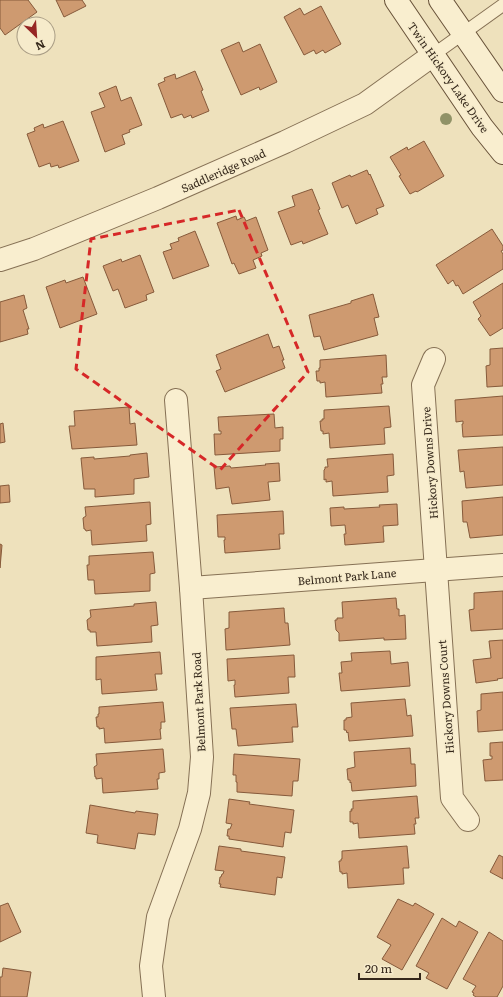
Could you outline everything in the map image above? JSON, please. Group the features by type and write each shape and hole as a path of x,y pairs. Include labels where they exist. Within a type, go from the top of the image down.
{"street":[{"name":"Twin Hickory Lake Drive","path":"396,0 482,127 503,153"},
{"path":"440,0 503,91"},
{"name":"Saddleridge Road","path":"0,260 34,249 165,195 285,142 365,104 433,55"},
{"name":"Hickory Downs Drive","path":"434,359 423,385 437,569"},
{"name":"Belmont Park Road","path":"154,997 151,966 158,918 190,829 199,793 202,757 191,588 176,400"},
{"name":"Belmont Park Lane","path":"191,588 503,564"},
{"name":"Hickory Downs Court","path":"437,569 452,798 468,820"}],"lane":[{"path":"433,55 503,5"}],"highlighted area":[{"path":"239,210 308,372 220,470 76,369 91,239"}],"building":[{"path":"0,0 28,0 37,12 31,16 16,16 16,27 5,35 0,28"},
{"path":"56,0 82,0 86,6 64,17"},
{"path":"321,6 341,44 325,53 323,50 316,54 314,50 304,55 284,17 300,8 304,15"},
{"path":"239,42 243,52 260,44 277,82 260,90 259,87 241,95 221,50"},
{"path":"195,71 203,90 201,91 209,111 192,118 191,115 184,118 182,114 171,118 158,84 165,81 164,78 175,74 176,79"},
{"path":"116,86 121,101 131,97 142,125 129,130 130,132 122,135 125,144 105,152 91,112 105,107 99,93"},
{"path":"63,121 79,161 59,168 58,165 51,167 50,163 39,167 27,134 35,131 34,128 43,124 44,128"},
{"path":"424,141 444,176 417,192 416,191 410,194 390,157 407,147 408,150"},
{"path":"367,170 384,206 376,209 378,214 356,224 348,205 342,208 332,183 350,175 351,177"},
{"path":"312,189 320,209 318,210 328,234 303,244 302,241 291,245 278,212 295,206 292,196"},
{"path":"236,216 237,220 244,217 246,221 256,217 268,250 261,253 262,256 253,260 256,268 239,274 234,263 232,264 217,223"},
{"path":"492,229 503,246 503,250 501,251 503,254 503,269 463,294 453,280 448,284 436,265"},
{"path":"195,231 209,266 173,279 163,252 172,249 170,244 179,241 178,238"},
{"path":"140,255 154,292 146,295 147,300 125,308 118,289 113,291 103,266 121,259 122,262"},
{"path":"83,277 97,314 60,328 46,287 65,280 66,283"},
{"path":"503,283 503,328 490,336 478,319 481,316 473,302"},
{"path":"373,294 379,317 374,318 378,335 324,350 320,336 314,337 309,315 351,303 351,301"},
{"path":"24,295 27,308 23,310 29,329 27,329 28,334 0,342 0,302"},
{"path":"268,334 273,348 279,346 285,368 225,392 216,371 221,369 216,355"},
{"path":"503,348 503,386 487,387 486,366 490,365 490,349"},
{"path":"386,355 387,377 382,377 382,393 326,397 325,382 320,383 320,381 317,381 316,371 319,371 320,360"},
{"path":"503,396 503,435 463,437 463,421 456,422 455,400"},
{"path":"389,406 391,427 384,428 385,444 330,448 329,433 323,434 323,431 321,431 320,421 324,419 324,410"},
{"path":"129,407 130,424 135,423 137,445 72,449 69,426 75,426 74,411"},
{"path":"274,414 275,428 283,427 283,439 280,439 280,451 215,455 214,434 221,434 221,431 219,431 218,417"},
{"path":"3,423 5,442 0,443 0,424"},
{"path":"503,447 503,485 466,488 464,471 460,472 458,450"},
{"path":"147,453 149,477 134,479 134,494 95,497 95,489 84,489 81,458 94,457 94,459"},
{"path":"393,454 394,475 387,476 388,492 333,496 332,481 326,482 326,479 324,480 324,470 325,467 328,467 327,459"},
{"path":"279,463 280,481 268,482 270,500 232,504 229,487 216,489 214,467 230,466 231,468"},
{"path":"9,485 10,502 0,503 0,486"},
{"path":"503,497 503,535 470,538 467,522 463,522 462,501"},
{"path":"150,502 151,524 146,525 147,541 92,545 91,530 86,531 84,529 83,518 86,516 85,507"},
{"path":"397,504 398,525 383,526 384,542 345,545 345,525 331,526 330,508 344,507 344,509 380,507 379,505"},
{"path":"283,511 284,534 279,534 280,549 225,553 225,537 218,537 217,515"},
{"path":"0,544 2,545 0,568"},
{"path":"153,552 155,573 150,574 150,591 95,594 94,580 88,580 87,565 89,565 89,556"},
{"path":"503,591 503,629 471,631 469,610 474,609 474,593"},
{"path":"396,598 399,616 405,615 406,639 384,640 384,638 339,641 339,633 336,630 335,620 337,620 337,618 343,618 342,602"},
{"path":"156,602 158,625 151,626 152,642 97,646 96,632 90,632 90,630 88,630 87,620 91,617 90,610 134,606 134,604"},
{"path":"284,608 285,623 288,623 290,645 226,650 225,629 229,628 229,612"},
{"path":"503,640 503,678 476,683 473,660 491,658 489,641"},
{"path":"390,651 391,664 408,662 410,686 341,691 339,673 342,673 341,662 352,661 351,653"},
{"path":"160,652 162,674 155,674 157,690 102,694 101,679 96,680 96,657"},
{"path":"294,655 295,677 288,677 289,693 235,697 235,680 228,681 227,659"},
{"path":"503,692 503,730 478,732 477,711 481,710 481,694"},
{"path":"405,699 407,716 411,715 413,736 349,741 348,732 347,733 346,730 344,730 344,720 352,717 351,703"},
{"path":"163,702 165,722 161,722 161,739 105,743 104,728 99,729 99,727 97,727 96,717 98,717 99,714 99,707"},
{"path":"296,704 298,727 292,727 293,742 238,746 236,729 232,729 230,708"},
{"path":"503,742 503,780 485,781 483,760 492,759 492,756 490,756 490,743"},
{"path":"410,748 411,764 415,764 416,786 352,791 351,782 350,783 350,780 348,780 347,769 355,767 354,752"},
{"path":"163,749 165,772 159,773 159,779 157,779 158,789 103,793 102,778 96,779 95,777 94,767 97,765 96,754"},
{"path":"234,754 300,759 298,781 293,781 292,796 237,792 236,775 233,775"},
{"path":"417,796 419,818 415,818 415,834 359,838 358,823 353,824 353,822 350,822 350,811 353,809 353,801"},
{"path":"229,799 250,802 249,804 294,810 291,833 285,832 283,847 229,839 229,836 227,836 228,829 230,829 232,824 226,823"},
{"path":"90,805 135,813 136,811 158,814 155,835 138,833 135,849 97,843 98,835 86,833"},
{"path":"219,846 241,849 241,851 285,857 282,878 277,877 275,895 220,887 220,877 224,871 215,870"},
{"path":"407,846 409,868 403,868 404,884 348,888 347,873 342,874 342,872 340,872 339,861 342,859 342,851"},
{"path":"499,855 503,857 503,879 490,872"},
{"path":"398,899 413,906 415,903 434,914 402,970 382,959 391,945 377,937"},
{"path":"8,903 21,932 0,942 0,906"},
{"path":"442,918 456,927 459,921 478,932 447,989 426,978 429,973 416,966"},
{"path":"489,932 503,941 503,986 497,997 476,997 472,992 476,986 463,979"},
{"path":"3,968 31,972 27,997 0,997 0,977 2,977"}]}
